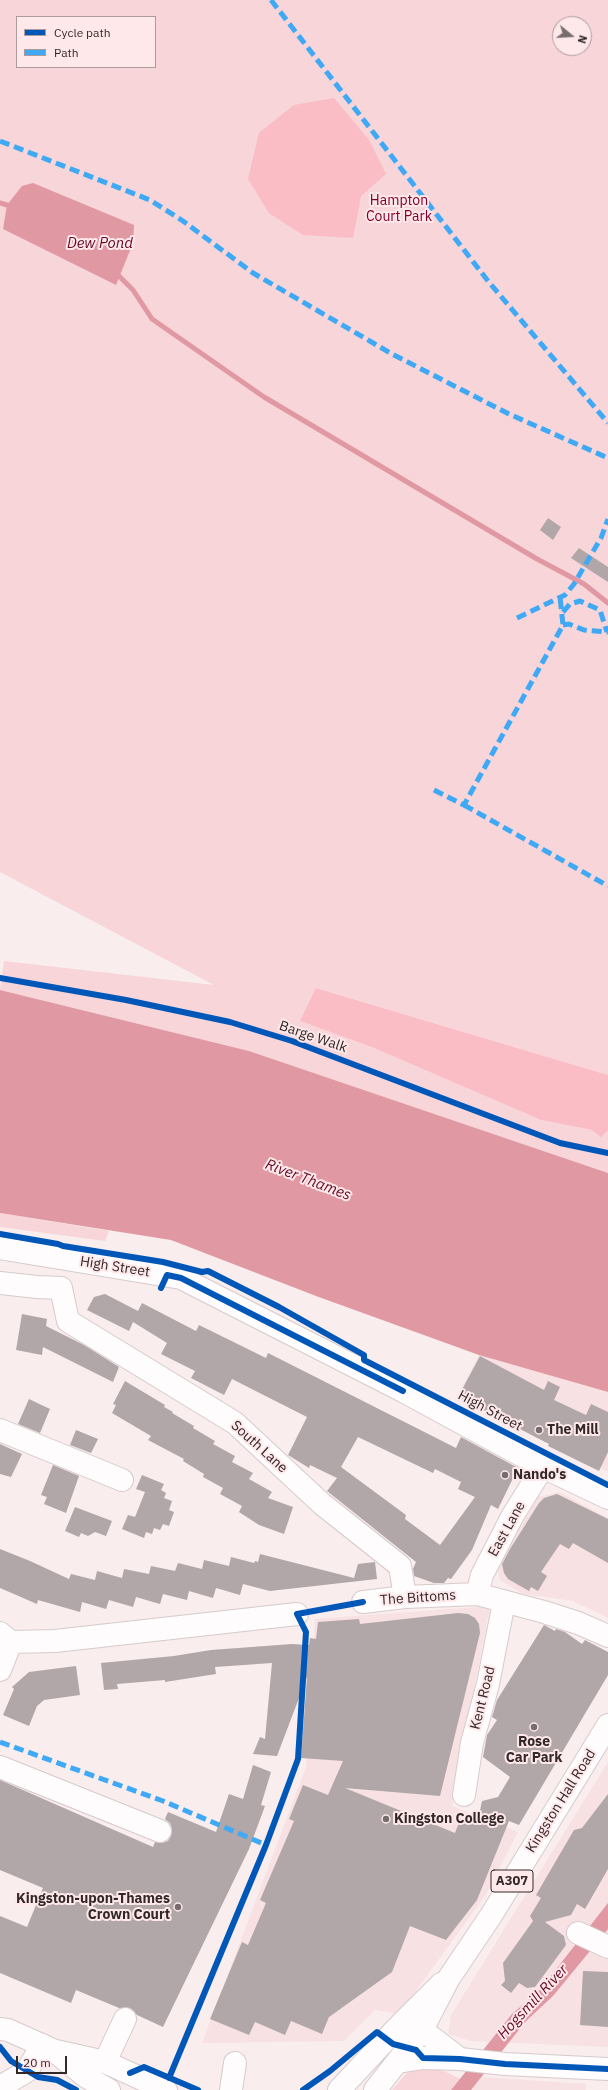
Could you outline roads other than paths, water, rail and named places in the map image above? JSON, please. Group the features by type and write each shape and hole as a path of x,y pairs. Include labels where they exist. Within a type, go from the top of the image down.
{"street":[{"name":"High Street","path":"0,1248 181,1278 403,1390 544,1467 608,1498"},
{"path":"0,1283 60,1288 68,1276 71,1260"},
{"name":"South Lane","path":"60,1288 68,1321 235,1422 322,1504 400,1566 404,1597"},
{"path":"0,1430 122,1480"},
{"name":"East Lane","path":"477,1594 482,1574 513,1515 544,1467"},
{"name":"The Bittoms","path":"363,1602 404,1597 477,1594 578,1623 608,1636"},
{"name":"Kent Road","path":"464,1795 472,1743 488,1684 504,1602"},
{"path":"0,1670 6,1638 55,1641 297,1614"},
{"name":"Kingston Hall Road","path":"375,2090 422,2030 449,1978 492,1914 608,1725"},
{"path":"0,1767 160,1831"},
{"path":"579,1933 606,1946"},
{"name":"Kingston Hall Road","path":"339,2090 417,2007 449,1978"},
{"path":"105,2062 125,2019"},
{"path":"3,2027 48,2047 105,2062 166,2090"},
{"path":"422,2030 462,2059"},
{"path":"0,2087 26,2070 48,2047"},
{"path":"48,2047 85,2076 108,2090"},
{"path":"398,2062 423,2058 462,2059 505,2064 608,2069"},
{"path":"231,2090 235,2063"}],"water":[{"name":"Dew Pond","path":"33,183 134,225 133,243 116,285 3,229 7,205 22,186"},
{"name":"River Thames","path":"0,990 249,1051 608,1173 608,1392 479,1355 316,1296 171,1240 0,1213"},
{"name":"Hogsmill River","path":"608,1903 608,1929 553,1996 526,2021 471,2090 451,2090 512,2014 539,1991"}],"waterway":[{"path":"0,203 7,205"},
{"path":"119,276 133,290 152,319 264,397 537,559 584,584 608,603"}],"place":[{"name":"The Mill","path":"539,1430"},
{"name":"Nando's","path":"505,1475"},
{"name":"Rose Car Park","path":"534,1727"},
{"name":"Kingston College","path":"386,1819"},
{"name":"Kingston-upon-Thames Crown Court","path":"178,1907"}],"park label":[{"name":"Hampton Court Park","path":"399,210"}]}
